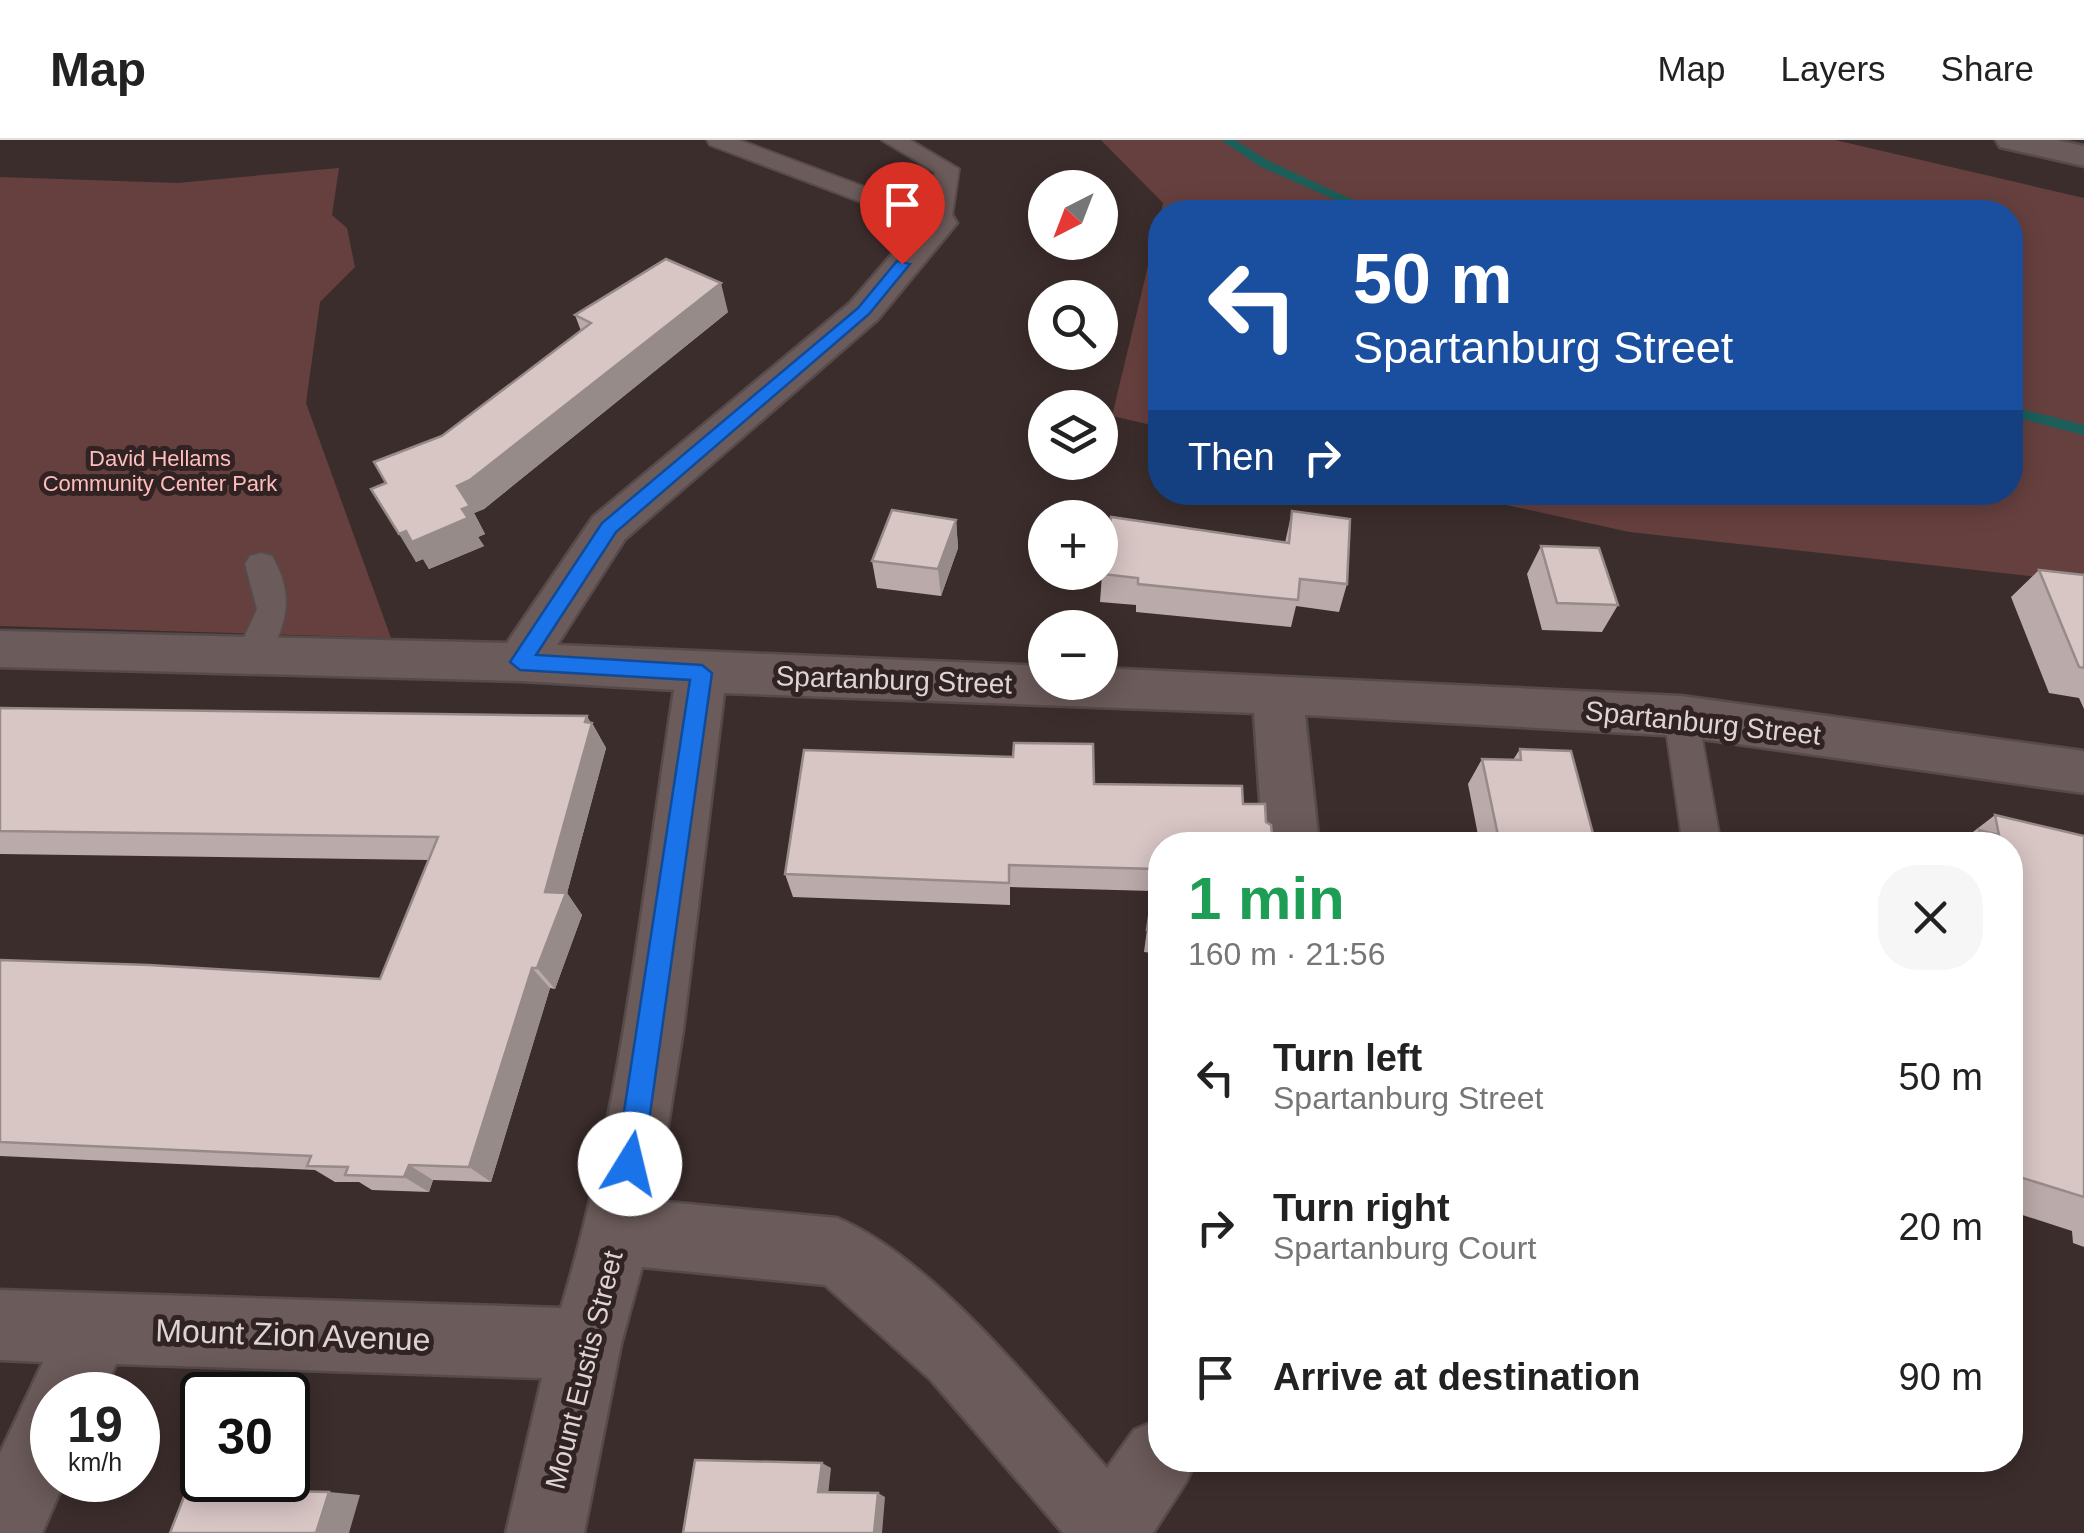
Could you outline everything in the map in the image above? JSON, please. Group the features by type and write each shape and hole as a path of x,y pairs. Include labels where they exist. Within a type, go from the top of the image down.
{"street":[{"path":"2012,140 2084,156"},
{"path":"520,662 609,528 864,311 939,223"},
{"name":"Spartanburg Street","path":"0,649 520,662 702,673 1278,694 1681,716 2084,772"},
{"name":"Mount Eustis Street","path":"545,1533 586,1344 618,1231 652,1030 702,673"},
{"path":"1278,694 1290,832"},
{"path":"618,1231 836,1252 871,1276 956,1355 1112,1531 1150,1472"},
{"name":"Mount Zion Avenue","path":"0,1325 586,1344"},
{"path":"75,1372 94,1328"},
{"path":"3,1533 30,1472"}],"lane":[{"path":"718,140 939,223 948,169 893,140"},
{"path":"253,656 273,609 261,564"},
{"path":"1681,716 1700,832"}],"green space":[{"path":"1101,140 1835,140 2084,198 2084,582 1629,532 1506,505 2023,505 2023,200 1160,200"},
{"name":"David Hellams Community Center Park","path":"339,168 332,215 347,228 355,267 320,302 306,403 391,638 0,626 0,177 177,183"},
{"path":"1148,266 1148,424 1118,417 1118,391"}],"building":[{"path":"666,259 721,283 470,480 457,486 470,506 462,509 468,518 412,542 406,531 399,534 371,489 386,483 374,462 442,436 591,323 575,315"},
{"path":"892,510 956,520 938,569 872,561"},
{"path":"1292,511 1350,519 1347,584 1300,579 1298,600 1138,584 1138,578 1118,576 1118,518 1289,543"},
{"path":"1541,546 1599,548 1618,605 1557,603"},
{"path":"2039,570 2084,575 2084,668 2079,667"},
{"path":"0,708 587,716 585,722 592,723 545,892 566,893 537,968 532,968 469,1167 409,1165 404,1177 345,1175 348,1167 307,1166 311,1156 0,1142 0,960 380,979 438,837 0,831"},
{"path":"1014,743 1093,744 1094,784 1242,786 1243,804 1265,804 1266,822 1272,832 1148,832 1148,869 1009,865 1009,883 785,874 804,750 1013,757"},
{"path":"1520,749 1571,751 1593,832 1497,832 1482,759 1521,760"},
{"path":"1995,815 2084,836 2084,1197 2023,1178 2023,832 1998,832"},
{"path":"695,1460 822,1463 818,1492 878,1493 874,1533 683,1533"},
{"path":"310,1492 329,1492 316,1533 170,1533 182,1502 310,1502"}],"waterway":[{"path":"1227,140 1265,164 1346,200"},
{"path":"2023,414 2084,430"}],"route":[{"path":"630,1164 702,673 520,662 609,528 864,311 902,264"}]}
